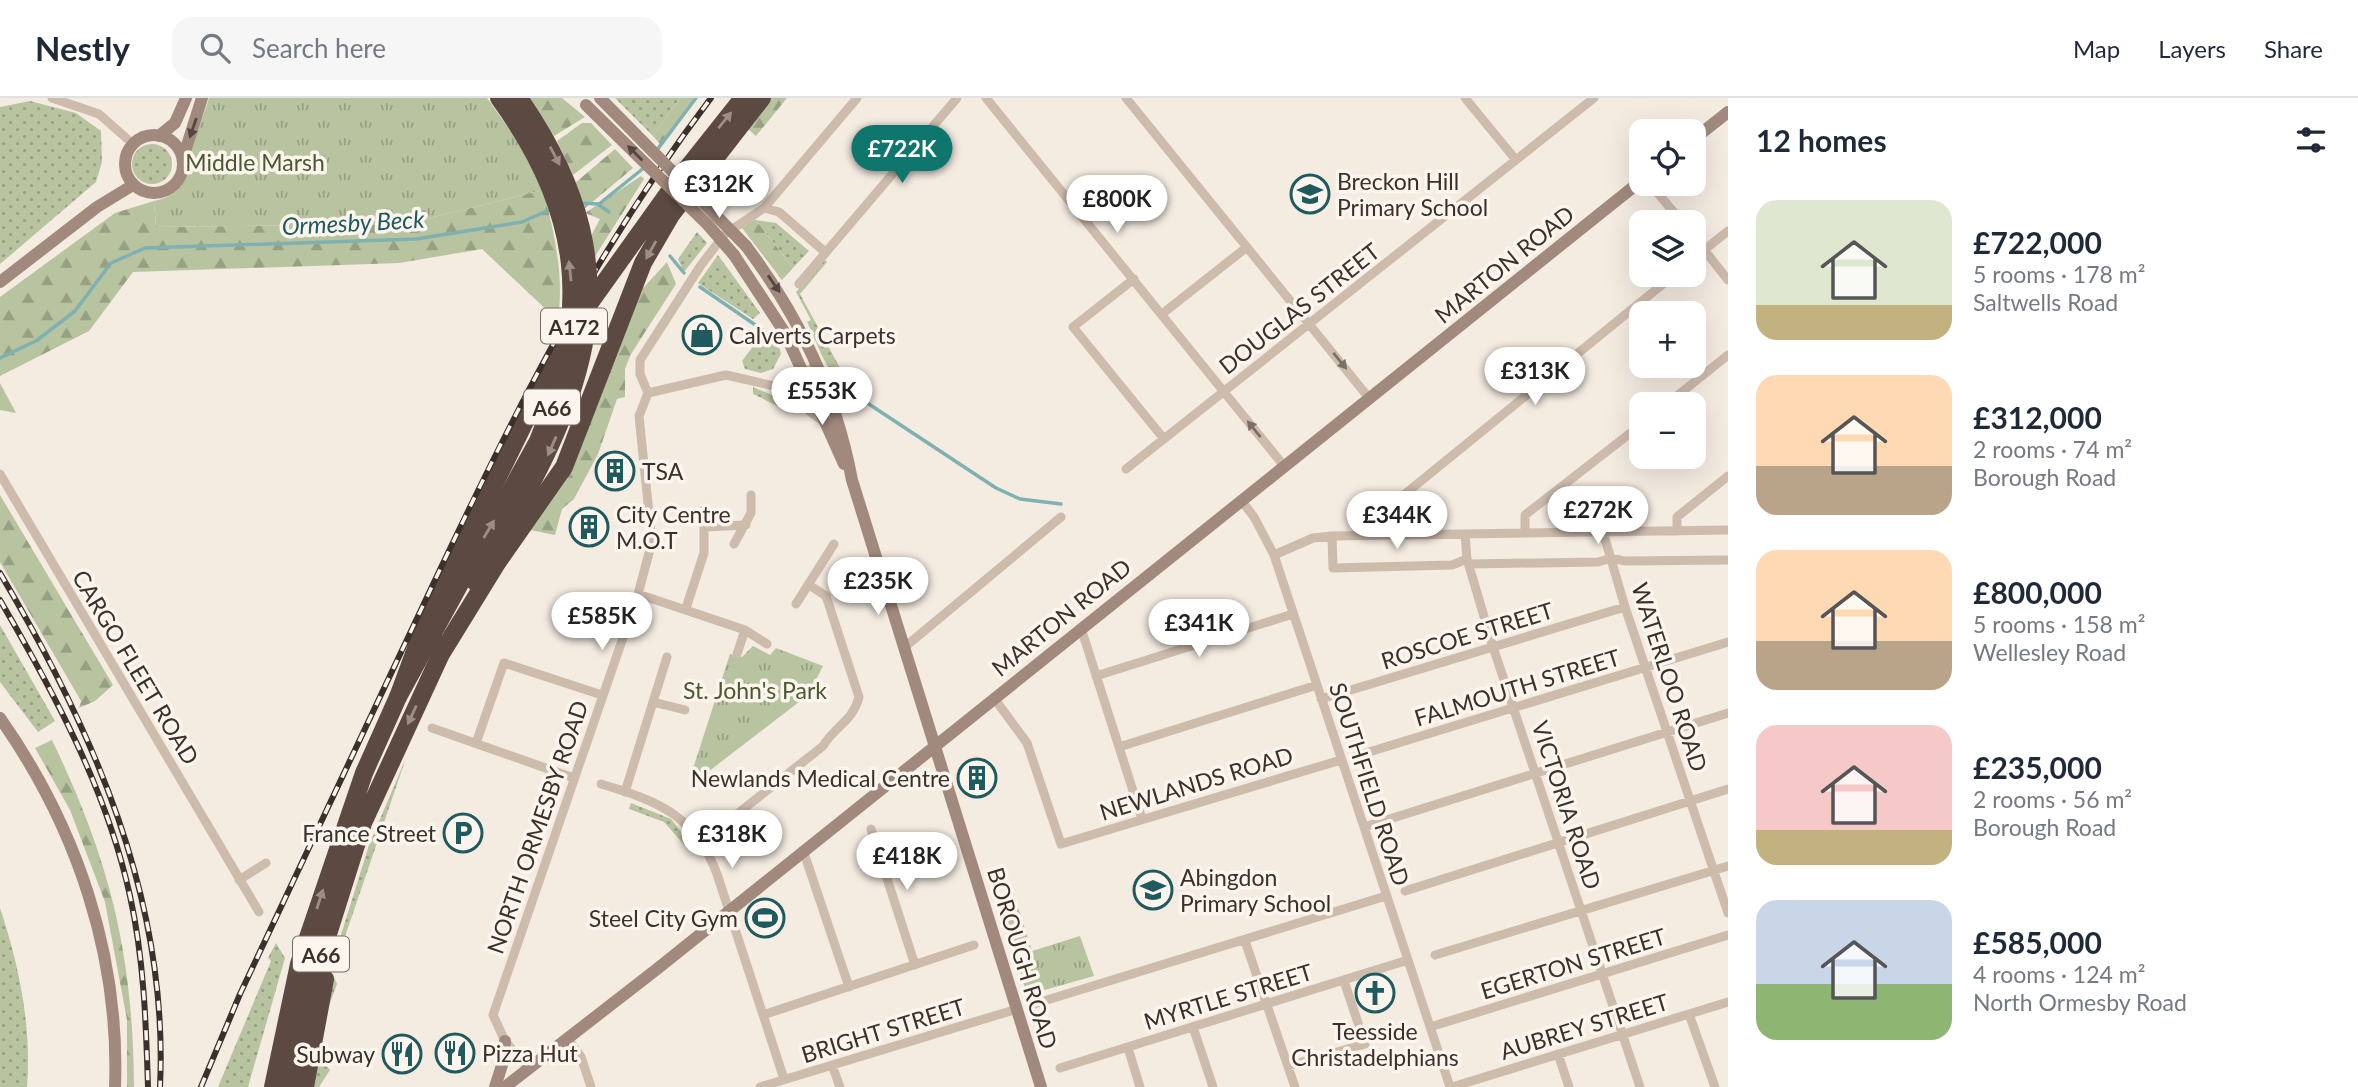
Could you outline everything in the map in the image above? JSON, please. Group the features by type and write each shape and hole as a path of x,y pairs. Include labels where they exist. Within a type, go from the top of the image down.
{"highway":[{"name":"A66","path":"273,1087 299,964 364,773 398,697 538,441 554,402 566,360 572,286 568,248 556,200 540,161 499,98"},
{"name":"A66","path":"288,1087 311,988 363,823 475,582 547,457 579,375 587,328 588,284 576,208 563,172 539,126 519,98"},
{"name":"A172","path":"398,697 422,632 492,484 565,340 677,181 743,98"},
{"name":"A172","path":"441,654 497,563 564,467 643,263 671,215 762,98"},
{"path":"306,1087 324,987 358,869 363,823"},
{"name":"A66","path":"260,1087 288,985 299,964"}],"street":[{"path":"52,98 99,114 134,144"},
{"path":"159,136 175,123 187,98"},
{"path":"183,158 169,139 159,136 141,138 134,144 125,161 125,170 133,185 148,193 169,190 178,182 202,98"},
{"name":"BOROUGH ROAD","path":"600,98 746,246 799,324 844,439 852,480 906,646 1041,1087"},
{"path":"824,421 774,386 726,375 648,393 640,374 640,360 701,265 725,234 764,208 857,98"},
{"path":"799,284 957,98"},
{"path":"986,98 1284,466"},
{"path":"1126,98 1369,398"},
{"path":"1465,98 1516,160"},
{"name":"DOUGLAS STREET","path":"1126,469 1594,98"},
{"name":"BOROUGH ROAD","path":"583,102 708,225 734,255 785,333 852,480"},
{"path":"1706,129 1728,111"},
{"path":"0,282 108,199 133,185"},
{"name":"MARTON ROAD","path":"506,1087 1629,190"},
{"path":"1660,196 1672,210"},
{"path":"764,208 779,212 825,252"},
{"path":"1706,248 1728,231"},
{"path":"1162,314 1247,247"},
{"path":"1706,252 1728,279"},
{"path":"1134,279 1073,327 1164,439"},
{"path":"1383,535 1383,515 1389,507 1659,287"},
{"path":"1682,392 1728,355"},
{"path":"774,386 817,366"},
{"name":"NORTH ORMESBY ROAD","path":"529,1069 505,1041 493,1015 638,594 652,542 639,415 648,393"},
{"path":"1525,533 1525,515 1629,434"},
{"name":"CARGO FLEET ROAD","path":"0,474 259,912"},
{"path":"1677,531 1677,517 1728,476"},
{"path":"734,544 751,513 751,495"},
{"name":"SOUTHFIELD ROAD","path":"1241,500 1254,517 1274,555 1451,1087"},
{"path":"686,608 704,553 704,510"},
{"path":"906,646 1061,517"},
{"path":"706,527 746,525"},
{"path":"1274,555 1312,538 1332,536 1728,530"},
{"name":"WATERLOO ROAD","path":"1603,532 1625,607 1728,913"},
{"name":"VICTORIA ROAD","path":"1465,534 1468,562 1493,647 1640,1087"},
{"path":"1332,536 1333,568 1451,565 1468,562 1598,562 1612,558 1624,561 1728,560"},
{"path":"796,604 834,544"},
{"path":"703,841 823,746 832,731 855,713 859,697 826,596 809,585"},
{"path":"638,594 745,630 767,644"},
{"name":"ROSCOE STREET","path":"1321,699 1625,607"},
{"path":"1096,676 1293,614"},
{"path":"1082,628 1142,819"},
{"path":"737,654 745,630"},
{"name":"FALMOUTH STREET","path":"1356,756 1728,642"},
{"path":"625,792 667,657"},
{"path":"476,743 504,663 602,695"},
{"path":"1119,747 1317,685"},
{"name":"NEWLANDS ROAD","path":"994,698 1027,743 1061,844 1341,760"},
{"path":"653,702 685,710"},
{"path":"1364,827 1728,713"},
{"path":"0,718 23,751 62,822 89,893 111,992 115,1087"},
{"path":"432,728 574,778"},
{"path":"601,784 673,811 703,841 784,1079"},
{"path":"1405,891 1728,789"},
{"path":"872,829 915,965"},
{"path":"803,850 849,987"},
{"path":"239,880 267,863"},
{"path":"1435,955 1728,866"},
{"path":"1034,1004 1386,896"},
{"name":"EGERTON STREET","path":"1430,1027 1728,935"},
{"path":"1245,941 1295,1087"},
{"path":"763,1015 974,945"},
{"name":"MYRTLE STREET","path":"1060,1068 1408,960"},
{"path":"1288,1066 1365,1044 1344,981"},
{"name":"AUBREY STREET","path":"1451,1087 1728,1002"},
{"name":"BRIGHT STREET","path":"760,1087 1017,1009"},
{"path":"1689,1014 1714,1087"},
{"path":"1193,1027 1213,1087"},
{"path":"568,1039 581,1057 590,1084"},
{"path":"495,1087 503,1062 505,1041"},
{"path":"1128,1048 1140,1087"},
{"path":"1558,1054 1569,1087"},
{"path":"832,1065 839,1087"}],"green space":[{"name":"Middle Marsh","path":"209,98 487,98 525,151 543,190 405,224 156,227 154,201 172,194 182,184 194,138"},
{"path":"527,98 562,98 585,117 554,136"},
{"path":"615,98 680,98 653,136"},
{"path":"680,98 694,98 660,144 653,136"},
{"path":"769,98 787,98 756,136 747,128"},
{"path":"30,101 76,113 101,131 102,162 96,182 0,264 0,107"},
{"path":"582,123 591,123 612,145 573,175 557,141"},
{"path":"152,144 166,150 172,164 166,178 152,184 138,178 132,164 138,150"},
{"path":"615,149 633,168 584,209 575,183"},
{"path":"641,176 644,179 594,258 590,238 600,219 585,213"},
{"path":"543,190 559,266 559,312 552,315 482,249 399,263 133,272 89,331 0,376 0,297 115,213 154,201 156,227 405,224"},
{"path":"755,219 793,268 782,280 742,228"},
{"path":"756,220 776,223 809,251 793,268"},
{"path":"697,232 707,243 684,272 678,259"},
{"path":"718,255 760,313 753,319 698,283"},
{"path":"825,260 827,262 800,294 847,381 867,394 844,387 829,368 807,322 811,320 796,292"},
{"path":"667,262 676,284 631,354 625,369 625,397 617,399 598,454 574,499 562,509 555,535 530,530 635,297"},
{"path":"761,336 780,349 781,354 773,369 761,373 745,369 742,361"},
{"path":"0,383 16,413 0,410"},
{"path":"753,387 798,406 794,414 753,394"},
{"path":"0,495 113,685 95,701 79,708 81,701 0,562"},
{"path":"0,625 55,721 38,732 0,682"},
{"name":"St. John's Park","path":"753,646 770,655 776,648 823,666 808,695 704,775 690,778 730,654 742,657"},
{"path":"52,740 89,826 114,908 129,993 134,1087 127,1087 127,1020 105,902 70,810 35,748"},
{"path":"406,758 338,957 334,957 369,845"},
{"path":"631,803 671,819 689,842 687,848 664,822 629,809"},
{"path":"1015,898 1032,951 1080,936 1094,976 1027,995 1000,903"},
{"path":"0,908 13,952 26,1019 27,1087 0,1087"},
{"path":"276,943 285,958 248,1087 218,1087 271,961 268,958"},
{"path":"331,970 337,984 325,1016 321,1039 321,1050 330,1070 319,1087 311,1087"}],"waterway":[{"name":"Ormesby Beck","path":"657,150 696,98"},
{"name":"Ormesby Beck","path":"578,203 599,204 645,167"},
{"path":"599,205 609,212"},
{"name":"Ormesby Beck","path":"0,358 36,341 75,311 111,263 145,248 416,239 522,222 551,209"},
{"path":"670,256 684,273"},
{"path":"700,287 776,339"},
{"path":"837,383 996,488 1020,499 1061,504"}],"railway":[{"path":"201,1087 240,994 517,412 626,221 711,98"},
{"path":"0,573 66,693 94,755 118,819 138,884 152,950 160,1018 160,1087"},
{"path":"0,600 77,743 108,818 120,857 130,896 141,967 148,1087"}],"place":[{"name":"Breckon Hill Primary School","path":"1310,194"},
{"name":"Calverts Carpets","path":"702,335"},
{"name":"TSA","path":"615,471"},
{"name":"City Centre M.O.T","path":"589,527"},
{"name":"Newlands Medical Centre","path":"977,778"},
{"name":"France Street","path":"463,833"},
{"name":"Abingdon Primary School","path":"1153,890"},
{"name":"Steel City Gym","path":"765,918"},
{"name":"Teesside Christadelphians","path":"1375,993"},
{"name":"Pizza Hut","path":"455,1053"},
{"name":"Subway","path":"402,1054"}]}
